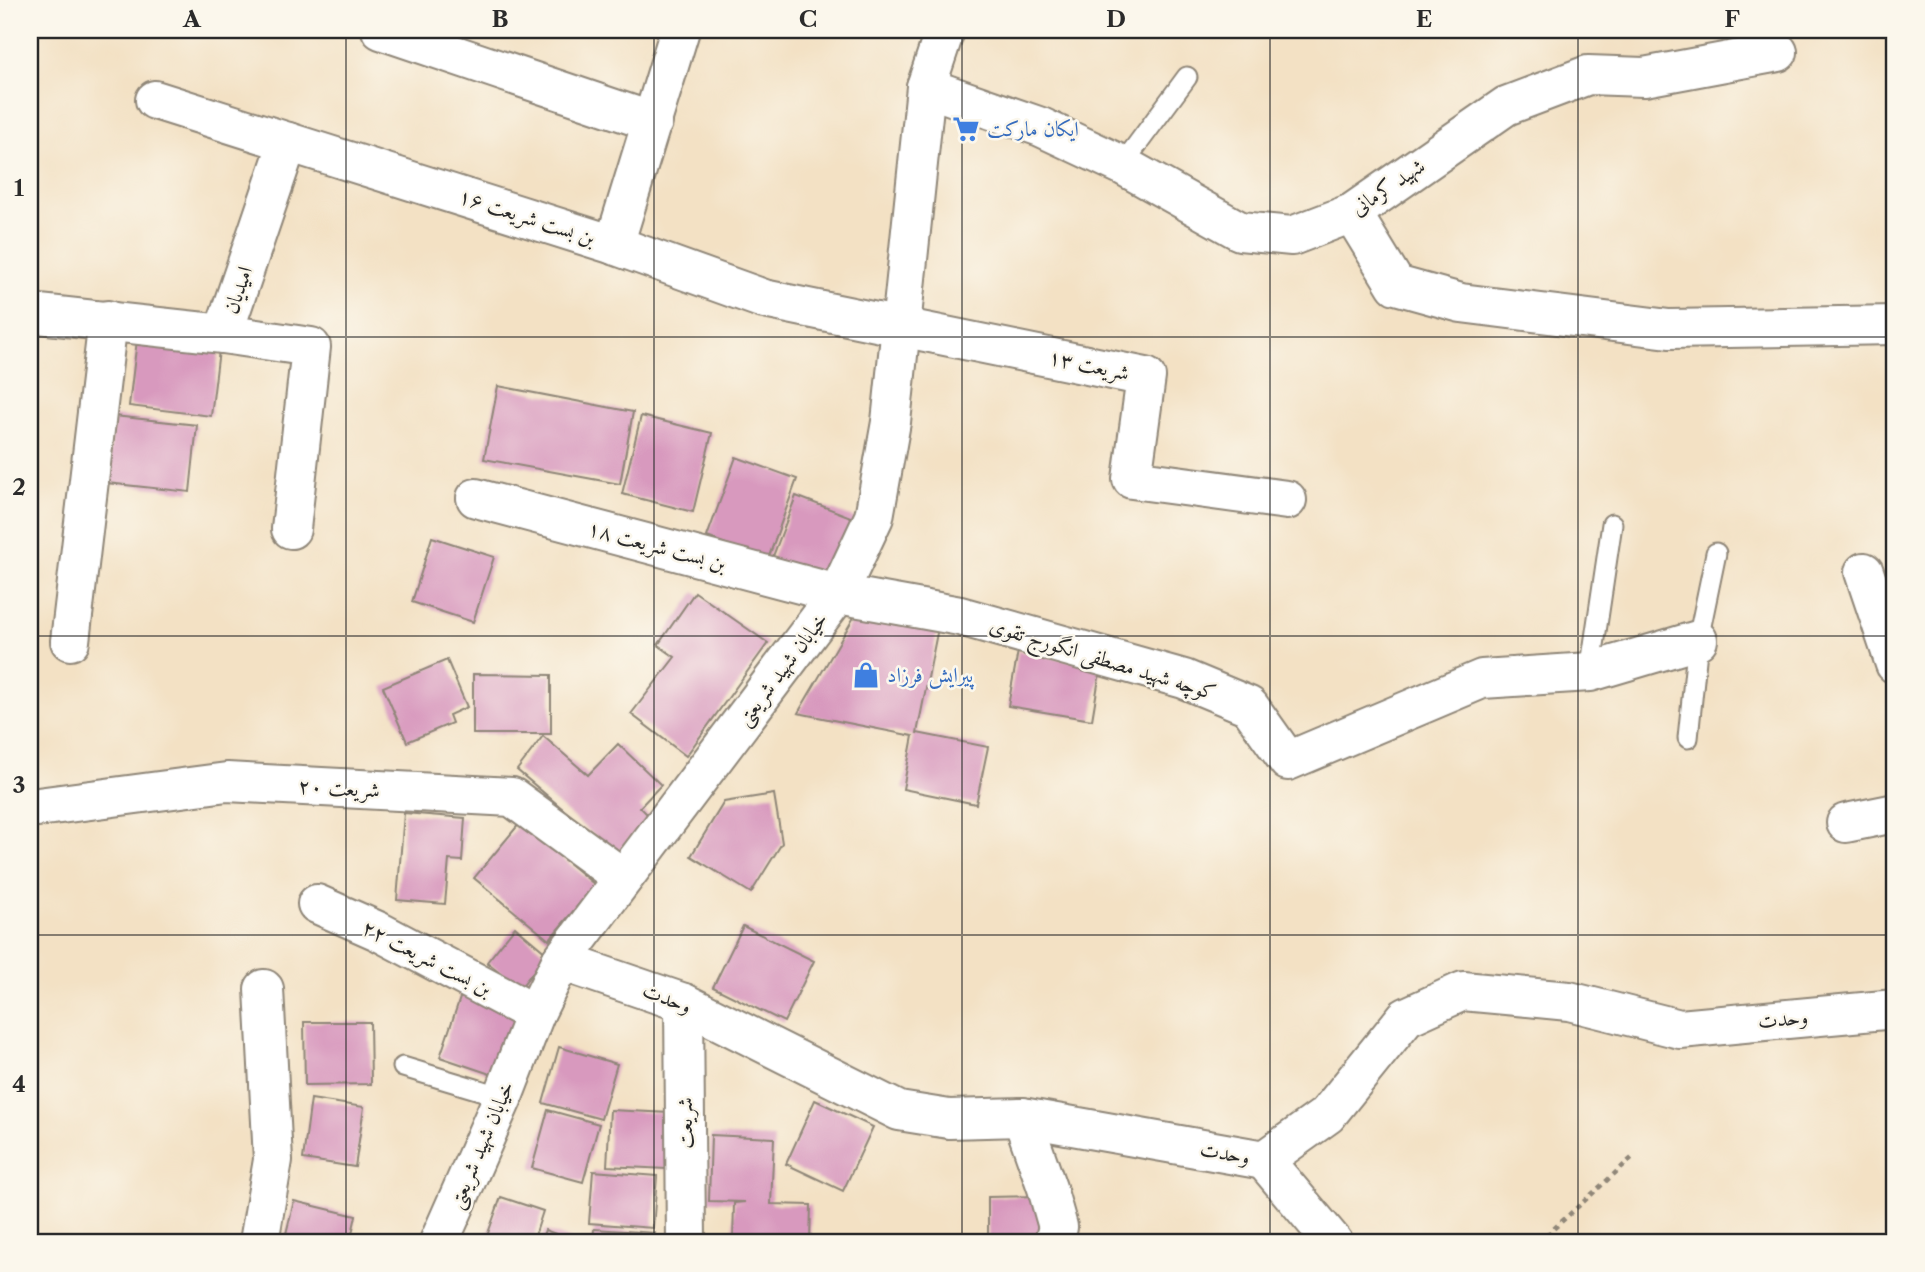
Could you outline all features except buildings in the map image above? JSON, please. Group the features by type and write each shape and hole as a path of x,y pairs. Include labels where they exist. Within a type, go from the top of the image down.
{"street":[{"path":"381,30 653,122"},
{"path":"614,245 680,30"},
{"name":"خیابان شهید شریعتی","path":"439,1242 503,1097 535,1014 561,961 838,594 874,516 891,422 926,87 945,30"},
{"name":"شهید کرمانی","path":"926,87 1041,127 1122,165 1240,232 1292,236 1352,213 1506,106 1588,75 1644,77 1778,52"},
{"name":"بن بست شریعت ۱۶","path":"155,100 614,245 764,299 901,326"},
{"name":"امیدیان","path":"30,313 223,334 288,142"},
{"path":"1352,213 1396,285 1461,303 1669,329 1895,326"},
{"path":"70,641 108,320"},
{"name":"شریعت ۱۳","path":"901,326 1146,377 1132,479 1287,500"},
{"path":"223,334 311,347 291,529"},
{"name":"بن بست شریعت ۱۸","path":"477,498 838,594"},
{"path":"1864,572 1895,664"},
{"name":"کوچه شهید مصطفی انگورج تقوی","path":"838,594 960,616 1184,679 1249,706 1288,761 1482,679 1590,672 1698,640"},
{"name":"شریعت ۲۰","path":"30,808 227,782 512,797 623,878"},
{"path":"1846,823 1895,813"},
{"name":"بن بست شریعت ۲۲","path":"317,904 378,931 535,1014"},
{"name":"وحدت","path":"561,961 684,1003 899,1111 949,1119 1022,1117 1264,1160 1327,1115 1406,1017 1463,991 1569,1001 1680,1029 1895,1009"},
{"path":"259,1242 273,1160 264,989"},
{"name":"شریعت","path":"684,1003 686,1242"},
{"path":"1022,1117 1058,1227 1054,1242"},
{"path":"1264,1160 1333,1242"}],"lane":[{"path":"1122,165 1187,77"},
{"path":"1590,672 1612,524"},
{"path":"1688,738 1698,640 1716,554"},
{"path":"403,1067 503,1097"}],"path":[{"path":"1539,1242 1635,1155"}],"place":[{"name":"ایکان مارکت","path":"966,129"},
{"name":"پیرایش فرزاد","path":"866,675"}]}
